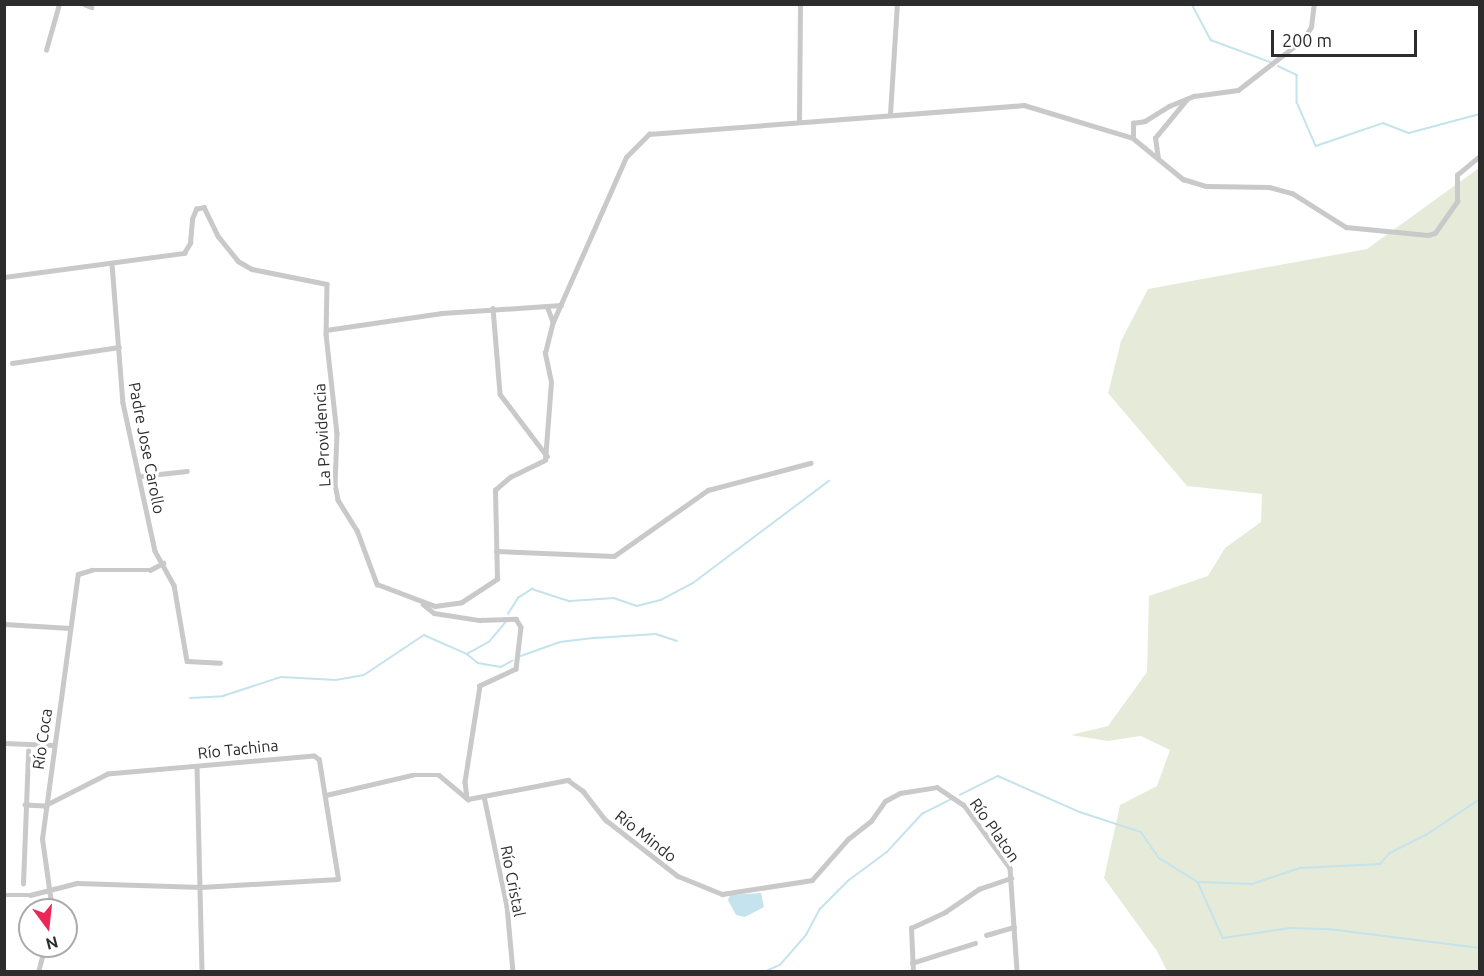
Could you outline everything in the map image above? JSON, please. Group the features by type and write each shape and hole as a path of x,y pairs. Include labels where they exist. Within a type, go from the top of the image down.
{"street":[{"path":"46,50 59,4"},
{"path":"84,4 91,7"},
{"path":"799,120 800,4"},
{"path":"890,114 897,4"},
{"path":"1133,138 1133,123 1145,122 1187,99 1234,92 1247,84 1304,39 1311,27 1314,4"},
{"path":"1159,161 1155,138 1187,99"},
{"path":"547,456 551,382 545,353 553,322 626,157 641,140 659,130 1024,105 1133,138 1183,178 1206,186 1269,187 1292,193 1346,227 1432,235 1457,201 1457,175 1479,156"},
{"name":"La Providencia","path":"4,277 184,253 190,243 192,219 196,209 204,207 218,236 238,261 252,269 327,284 326,330 337,433 335,484 339,500 357,530 377,584 423,604 462,602 490,585 498,576 495,490 502,482 543,462 547,456"},
{"name":"Padre Jose Carollo","path":"111,264 124,410 141,476 155,551 174,585 187,661 220,663"},
{"path":"326,330 493,308 561,305"},
{"path":"547,306 553,322"},
{"path":"493,308 500,394 547,456"},
{"path":"12,363 119,347"},
{"path":"496,551 614,556 708,490 810,463"},
{"path":"141,476 187,471"},
{"name":"Río Coca","path":"49,898 42,839 45,806 80,572 150,570 163,563"},
{"path":"423,604 434,613 479,620 516,619 521,627 516,669 480,686 465,782 466,798"},
{"path":"4,624 70,628"},
{"path":"4,743 53,745"},
{"path":"23,884 28,751"},
{"name":"Río Tachina","path":"45,806 108,774 314,756 319,760 338,879 201,887"},
{"path":"197,766 202,972"},
{"path":"326,795 412,775 435,774 466,798"},
{"name":"Río Mindo","path":"466,798 568,780 583,791 606,820 678,876 722,894 812,880 848,839 871,821 885,801 900,793 937,787"},
{"name":"Río Platon","path":"937,787 964,805 1010,868 1017,972"},
{"name":"Río Cristal","path":"484,796 507,906 515,965 513,972"},
{"path":"25,805 45,806"},
{"path":"913,972 911,928 945,912 979,889 1011,878"},
{"path":"4,895 30,895 47,888 77,883 201,887"},
{"path":"986,935 1014,927"},
{"path":"912,963 975,943"}],"green space":[{"path":"1479,168 1479,971 1167,971 1157,951 1104,878 1120,805 1157,786 1170,750 1141,736 1108,741 1071,735 1108,726 1147,672 1149,596 1208,576 1225,548 1261,522 1262,494 1187,486 1108,393 1121,341 1148,289 1367,249"}],"water":[{"path":"761,893 764,907 745,917 736,915 728,900 730,895"}],"waterway":[{"path":"1192,4 1211,40 1270,62"},
{"path":"1278,66 1297,75 1297,102 1316,146 1383,123 1409,133 1480,114"},
{"path":"508,614 518,598 532,589 570,601 614,598 637,606 661,600 693,583 829,481"},
{"path":"190,698 223,696 281,677 336,680 364,675 424,635 467,654 489,642 505,623"},
{"path":"521,656 560,642 595,638 656,634 677,641"},
{"path":"467,654 478,663 501,667 512,661"},
{"path":"960,795 998,776 1080,812 1141,832 1159,858 1198,882 1223,938 1291,928 1329,929 1480,948"},
{"path":"764,972 780,965 806,935 820,909 849,880 887,852 922,814 952,799"},
{"path":"1200,882 1252,884 1300,868 1380,864 1390,853 1426,835 1480,799"}]}
